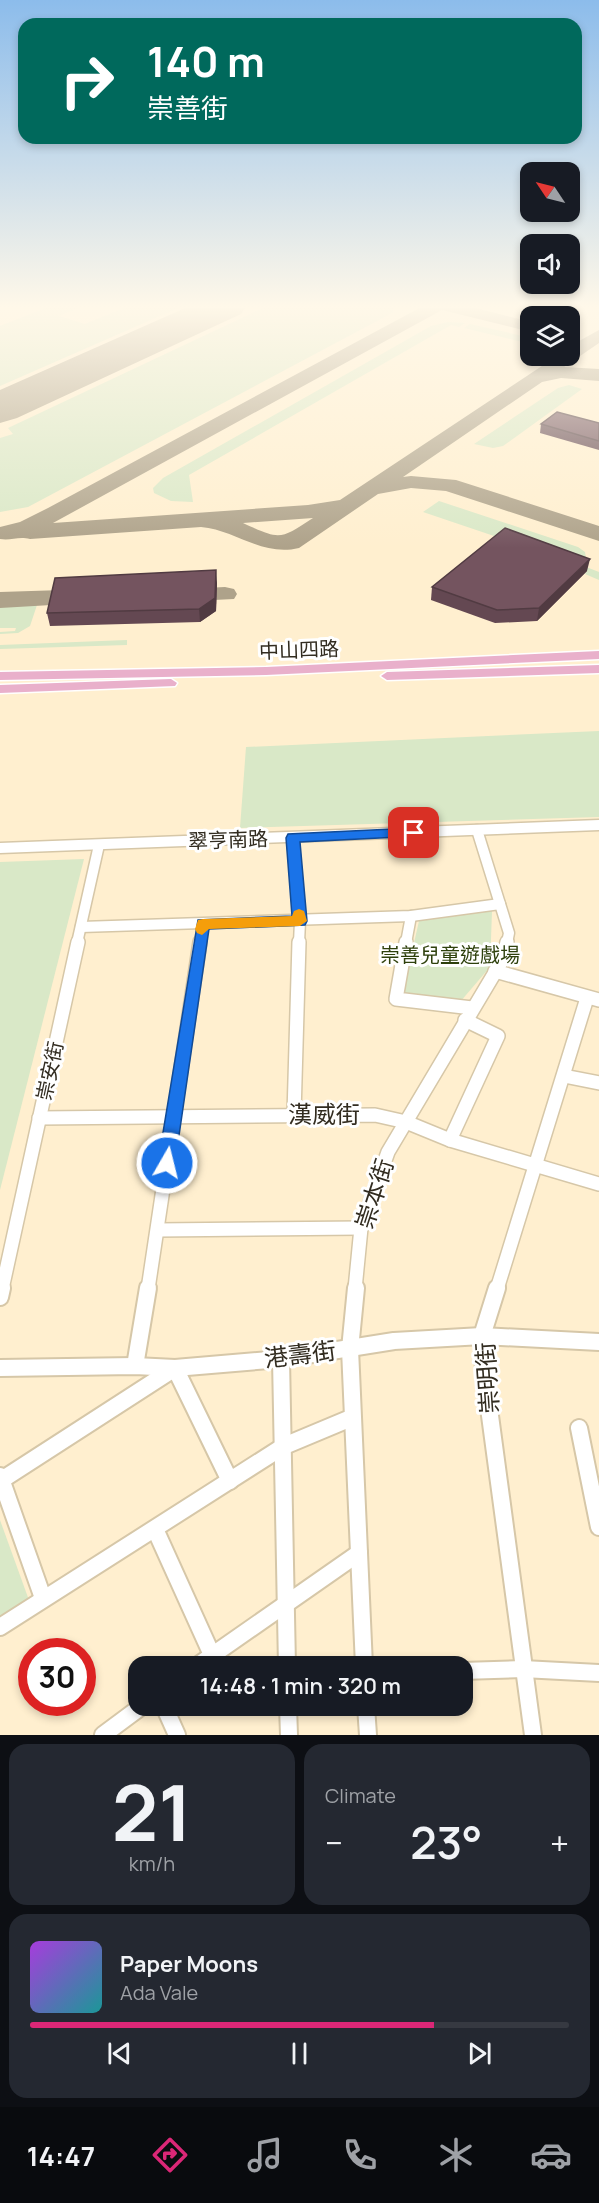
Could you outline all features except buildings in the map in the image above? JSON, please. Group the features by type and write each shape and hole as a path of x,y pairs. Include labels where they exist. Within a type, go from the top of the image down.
{"main road":[{"name":"中山四路","path":"0,676 266,671 599,655"},
{"name":"中山四路","path":"0,689 599,669"}],"street":[{"name":"翠亨南路","path":"0,849 599,825"},
{"name":"崇本街","path":"364,1656 351,1418 350,1349 361,1228 388,1152 503,959 509,933 477,830"},
{"path":"293,838 300,921 294,1114"},
{"name":"崇安街","path":"0,1297 99,845"},
{"path":"81,927 411,916 501,904"},
{"path":"411,916 396,999 469,1014 498,1036 450,1140"},
{"path":"135,1366 158,1230 203,924"},
{"path":"495,971 593,999"},
{"name":"崇明街","path":"533,1735 484,1371 482,1336 564,1076 593,999"},
{"path":"564,1076 599,1083"},
{"name":"漢威街","path":"39,1118 173,1119 294,1114 375,1115 406,1122 450,1140 599,1184"},
{"path":"158,1230 361,1228"},
{"name":"港壽街","path":"0,1368 135,1366 175,1368 281,1359 394,1341 482,1336 599,1342"},
{"path":"281,1359 287,1656"},
{"path":"43,1598 0,1479 175,1368 230,1481"},
{"path":"0,1628 43,1598 284,1446 351,1418"},
{"path":"579,1428 599,1527"},
{"path":"155,1529 212,1655 359,1553"},
{"path":"473,1671 523,1669 599,1673"},
{"path":"103,1735 129,1716"},
{"path":"168,1716 177,1735"},
{"path":"288,1716 289,1735"},
{"path":"367,1716 368,1735"}],"green space":[{"path":"97,386 255,386 28,507 0,512 0,438 13,434 8,428"},
{"path":"325,386 345,386 189,475 193,502 171,501 154,493 153,488 163,478"},
{"path":"572,386 582,389 503,446 493,448 474,444 558,388"},
{"path":"439,501 578,547 585,552 586,558 581,565 599,572 599,580 585,574 587,571 509,542 504,536 494,536 423,512"},
{"path":"35,603 37,605 30,626 18,633 0,634 0,632 15,631 16,628 0,628 0,604"},
{"path":"127,640 127,645 0,649 0,645"},
{"path":"599,731 599,817 240,828 246,747"},
{"path":"84,859 0,1190 0,862"},
{"name":"崇善兒童遊戲場","path":"492,911 490,967 460,1002 402,995 419,921"},
{"path":"0,1520 30,1603 0,1623"}],"taxiway":[{"path":"5,533 28,527 56,513 289,386"},
{"path":"202,520 219,521 266,542 291,543 524,386"},
{"path":"377,488 411,482 448,485 599,534"},
{"path":"30,532 308,512 337,506"},
{"path":"173,595 225,594"},
{"path":"0,600 94,597"}],"runway":[{"path":"0,408 49,386"}],"slow traffic":[{"path":"202,929 203,924 300,921 299,914"}],"route":[{"path":"167,1163 203,924 300,921 293,838 414,833"}]}
